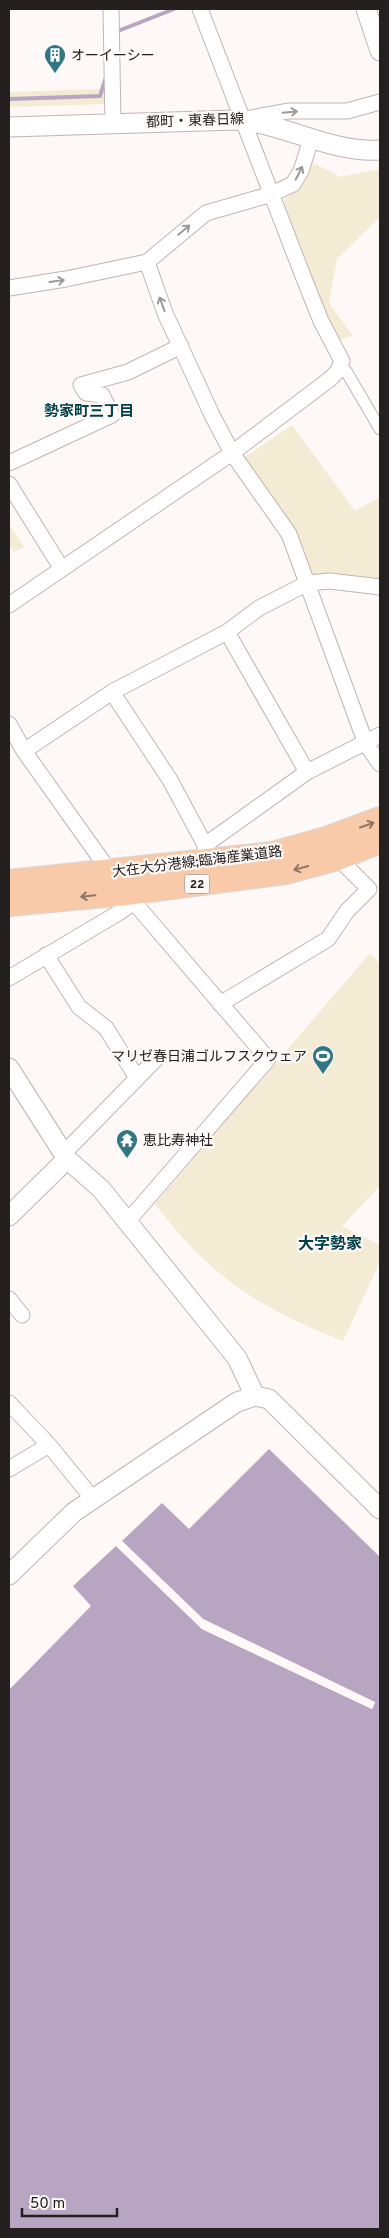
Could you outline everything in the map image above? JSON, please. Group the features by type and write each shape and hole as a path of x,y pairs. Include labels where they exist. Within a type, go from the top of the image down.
{"main road":[{"name":"大在大分港線;臨海産業道路","path":"9,904 130,897 286,872 334,848 380,820"},
{"name":"大在大分港線;臨海産業道路","path":"9,882 110,872 205,853 273,854 380,842"}],"street":[{"path":"111,9 113,124"},
{"path":"9,605 232,453 330,379 338,371 342,361 321,321 200,9"},
{"path":"366,9 380,51"},
{"name":"都町・東春日線","path":"9,128 242,120 288,111 347,111 380,102"},
{"path":"242,120 342,148 380,150"},
{"path":"9,288 66,280 147,262 206,213 287,188 297,178 311,139"},
{"path":"147,262 181,346 212,415 232,453 289,534 366,744 380,764"},
{"path":"9,463 112,415 102,394 86,394 81,385 128,372 181,346"},
{"path":"346,371 380,429"},
{"path":"9,484 62,569"},
{"path":"24,751 112,692 227,632 259,608 308,583 330,581 380,587"},
{"path":"227,632 308,772"},
{"path":"112,692 170,780 205,853 308,772 366,744 380,735"},
{"path":"9,724 24,751 110,872"},
{"path":"220,1004 328,939 347,911 369,889 334,848"},
{"path":"9,978 120,912 130,897 268,1059 128,1222"},
{"path":"46,955 79,1007 106,1028 137,1078"},
{"path":"9,1216 156,1059"},
{"path":"9,1068 66,1156 101,1189 237,1358 255,1396"},
{"path":"9,1299 22,1314"},
{"path":"9,1575 61,1522 237,1402 255,1396 269,1399 380,1509"},
{"path":"9,1403 49,1445 93,1499"},
{"path":"9,1469 49,1445"}],"shaded area":[{"path":"105,89 106,104 9,107 9,92"},
{"path":"314,163 340,177 380,169 380,217 337,259 329,303 353,336 338,340 305,270 284,200 298,189"},
{"path":"292,425 355,511 380,497 380,585 312,579 291,530 245,457"},
{"path":"9,524 24,547 13,552 9,544"},
{"name":"マリゼ春日浦ゴルフスクウェア","path":"370,953 380,964 380,1186 342,1226 380,1245 380,1262 343,1341 285,1316 238,1287 196,1251 155,1204"},
{"path":"269,1449 380,1557 380,2229 9,2229 9,1690 91,1606 73,1586 116,1546 202,1629 372,1709 375,1703 203,1619 122,1541 162,1503 189,1529"}],"pier":[{"path":"122,1541 203,1619 375,1702 372,1709 202,1629 116,1546 118,1545 203,1627 370,1706 372,1703 202,1622 120,1543"}],"waterway":[{"path":"117,34 118,31 174,9"},
{"path":"9,99 100,96 106,77"}],"place":[{"name":"オーイーシー","path":"55,74"},
{"name":"マリゼ春日浦ゴルフスクウェア","path":"323,1075"},
{"name":"恵比寿神社","path":"127,1159"}],"district":[{"name":"勢家町三丁目","path":"89,411"},
{"name":"大字勢家","path":"330,1243"}]}
